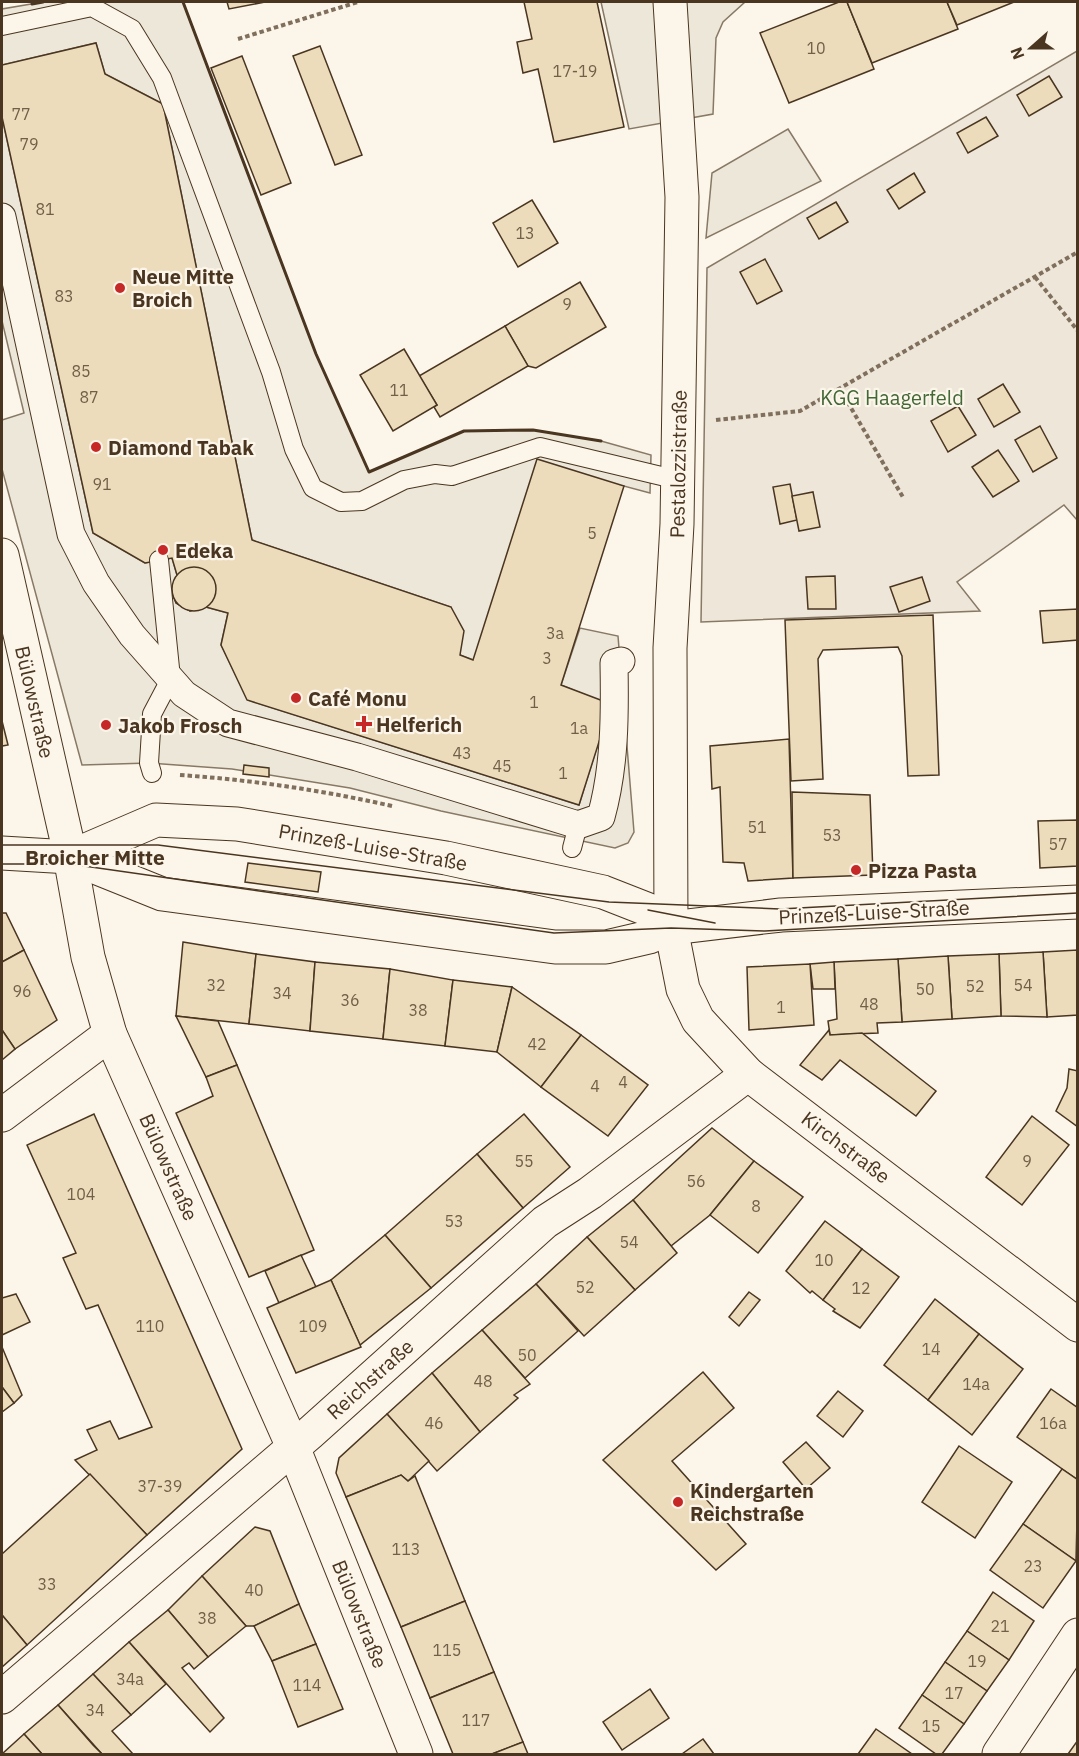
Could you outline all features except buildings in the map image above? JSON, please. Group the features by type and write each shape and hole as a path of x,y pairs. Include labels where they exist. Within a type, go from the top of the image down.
{"street":[{"name":"Pestalozzistraße","path":"670,2 682,197 678,480 670,648 671,928"},
{"path":"2,217 71,534 96,583 132,635 184,694 228,723 357,757 575,837 601,817 608,790 615,730 614,663 621,661"},
{"name":"Bülowstraße","path":"2,555 70,856 88,957 110,1034 293,1447 416,1755"},
{"name":"Prinzeß-Luise-Straße","path":"70,856 156,820 237,824 446,858 603,892 649,910 671,928"},
{"name":"Prinzeß-Luise-Straße","path":"2,853 70,856 162,894 524,945 606,947 649,937 671,928 781,915 1077,902"},
{"name":"Kirchstraße","path":"671,928 683,988 698,1020 748,1074 1077,1325"},
{"path":"2,1115 110,1034"},
{"name":"Reichstraße","path":"2,1697 293,1447 545,1222 599,1187 748,1074"},
{"path":"999,1755 1077,1635"}],"lane":[{"path":"2,26 92,6 132,29 162,78 272,372 294,449 313,488 341,502 362,501 404,480 435,474 452,476 540,447 678,480"},
{"path":"152,773 149,763 152,714 171,678 159,560"}],"path":[{"path":"238,39 358,2"},
{"path":"679,421 800,411 1077,252"},
{"path":"1035,277 1077,331"},
{"path":"840,389 904,499"},
{"path":"152,773 251,780 336,793 403,808"}],"green space":[{"name":"KGG Haagerfeld","path":"1077,51 1077,520 1064,505 957,582 980,611 701,622 707,268"}],"shaded area":[{"name":"Neue Mitte Broich","path":"43,2 183,2 316,354 369,472 464,431 533,430 601,441 651,455 650,493 624,486 473,660 460,655 451,607 252,540 163,104 105,74 96,43 2,65 2,9"},
{"path":"601,2 745,2 723,22 716,38 713,114 629,129"},
{"path":"2,117 93,533 145,563 172,558 177,575 172,592 176,603 190,611 206,607 228,613 221,645 248,700 579,805 610,705 561,685 580,628 618,636 634,832 628,843 615,848 441,811 350,788 232,769 149,763 82,765 2,469 2,420 24,413 2,321"},
{"path":"788,129 821,181 706,238 712,173"}],"tram line":[{"path":"2,845 158,845 609,902 780,909 1078,893"},
{"path":"2,864 70,864 554,933 671,928 765,931 1078,913"},
{"path":"648,910 715,923"}],"wall":[{"path":"32,4 43,2"},
{"path":"183,2 316,354 369,472 464,431 533,430 601,441"}],"place":[{"name":"Neue Mitte Broich","path":"120,288"},
{"name":"Diamond Tabak","path":"96,447"},
{"name":"Edeka","path":"163,550"},
{"name":"Café Monu","path":"296,698"},
{"name":"Helferich","path":"364,724"},
{"name":"Jakob Frosch","path":"106,725"},
{"name":"Pizza Pasta","path":"856,870"},
{"name":"Kindergarten Reichstraße","path":"678,1502"}],"district":[{"name":"Broicher Mitte","path":"95,857"}]}
